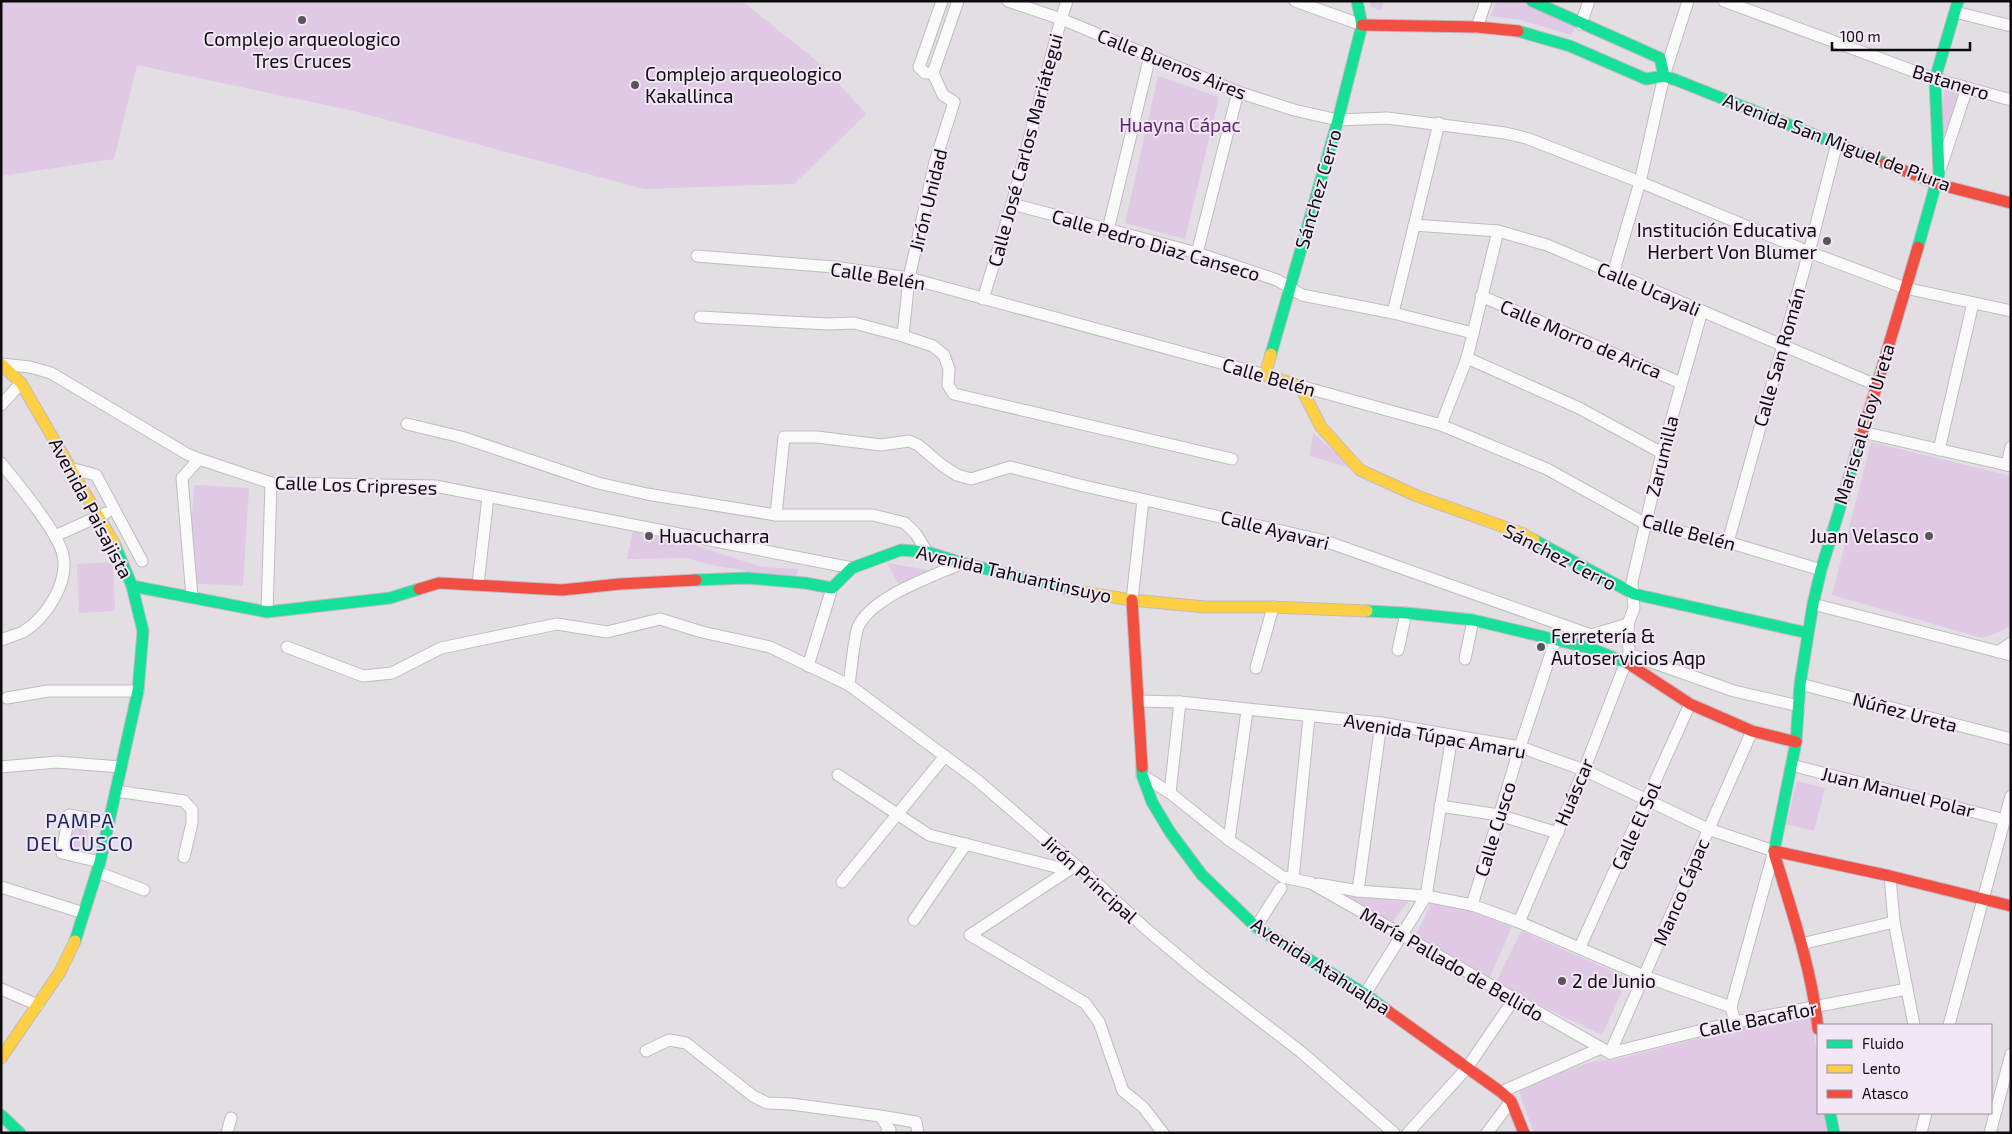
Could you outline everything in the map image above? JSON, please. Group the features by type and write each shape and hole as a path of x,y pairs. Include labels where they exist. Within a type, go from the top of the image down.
{"street":[{"path":"942,1 919,67 925,73 933,73 958,1"},
{"name":"Calle Buenos Aires","path":"1008,1 1061,19 1238,92 1294,110 1338,120 1387,118 1439,123 1526,138 1640,182 1809,252 1905,288 2011,311"},
{"name":"Calle José Carlos Mariátegui","path":"983,299 1012,204 1067,1"},
{"path":"1295,1 1362,25"},
{"name":"Sánchez Cerro","path":"1265,375 1338,120 1362,25 1357,1"},
{"path":"1477,27 1486,1"},
{"path":"1532,1 1660,58 1664,76"},
{"path":"1581,24 1589,1"},
{"path":"1613,274 1640,182 1664,76 1688,1"},
{"name":"Batanero","path":"1724,1 1935,79 2011,100"},
{"path":"1957,6 2011,26"},
{"name":"Mariscal Eloy Ureta","path":"1774,851 1796,742 1800,684 1813,604 1821,570 1938,178 1935,79 1957,6"},
{"name":"Avenida San Miguel de Piura","path":"1362,25 1477,27 1523,32 1560,44 1646,79 1664,76 1837,143 2011,203"},
{"path":"1108,230 1150,56"},
{"name":"Jirón Unidad","path":"903,336 909,278 935,162 954,102 944,95 933,73"},
{"path":"1938,178 1967,88"},
{"path":"1197,253 1238,92"},
{"path":"1393,313 1439,123"},
{"name":"Calle San Román","path":"1728,542 1809,252 1837,143"},
{"name":"Calle Pedro Diaz Canseco","path":"1012,204 1197,253 1277,280 1302,295 1393,313 1473,333"},
{"name":"Calle Ucayali","path":"1414,225 1498,231 1547,246 1876,385"},
{"path":"1441,425 1467,358 1498,231"},
{"name":"Calle Belén","path":"697,256 834,267 909,278 1265,375 1441,425 1547,469 1646,524 1728,542 1821,570"},
{"name":"Calle Morro de Arica","path":"1481,296 1681,383"},
{"path":"1940,450 1973,303"},
{"name":"Zarumilla","path":"1627,658 1628,624 1634,608 1632,582 1662,453 1702,311"},
{"path":"700,317 828,324 854,323 903,336 933,346 944,354 949,369 948,385 954,394 1232,460"},
{"path":"1467,358 1579,408 1662,453"},
{"name":"Avenida Paisajista","path":"1,364 22,383 122,558 132,586 143,631 138,690 98,867 84,913 68,956 38,1005 1,1058"},
{"name":"Calle Los Cripreses","path":"1,364 30,367 51,373 198,459 271,483 435,486 852,568"},
{"path":"1,405 22,383"},
{"name":"Sánchez Cerro","path":"1300,386 1321,427 1360,470 1417,496 1521,534 1634,594 1808,633"},
{"path":"407,424 461,437 598,483 647,494 776,515 873,515 905,523 916,534 927,552"},
{"path":"1862,432 2009,466 2011,447"},
{"name":"Calle Ayavari","path":"776,515 784,438 816,438 881,445 910,441 957,475 970,479 1010,467 1143,500 1325,541 1591,635"},
{"path":"192,598 182,478 198,459"},
{"path":"1,463 55,536 63,555 62,579 53,600 42,616 23,632 1,640"},
{"path":"70,468 96,475 142,561"},
{"path":"267,612 271,483"},
{"path":"478,584 488,497"},
{"path":"1132,600 1143,500"},
{"path":"55,536 114,509"},
{"name":"Avenida Tahuantinsuyo","path":"832,588 852,568 901,550 927,552 962,563 1000,571 1065,589 1132,600 1205,606 1406,613 1473,620 1556,638 1627,658 1690,704 1752,732 1796,742"},
{"path":"849,685 858,627 874,607 891,595 962,563"},
{"path":"132,586 267,612 390,598 439,583 562,590 640,583 748,578 805,583 832,588 808,666"},
{"path":"143,631 146,611 156,598 165,593"},
{"name":"Avenida Atahualpa","path":"1132,600 1142,774 1152,802 1175,840 1202,874 1256,927 1365,994 1501,1092 1511,1101 1524,1133"},
{"path":"1813,604 2011,655"},
{"path":"1256,668 1273,607"},
{"path":"1398,650 1406,613"},
{"name":"Jirón Principal","path":"287,647 364,676 392,673 441,648 557,624 607,632 660,619 702,632 770,647 849,685 977,780 1072,868 1194,969 1300,1051 1394,1133"},
{"path":"1465,659 1473,620"},
{"path":"1590,648 1591,635 1628,624"},
{"name":"Calle Cusco","path":"1472,905 1520,747 1556,638"},
{"path":"1998,652 2011,643"},
{"path":"1627,658 1734,691 1799,706"},
{"name":"Huáscar","path":"1519,922 1584,770 1627,658"},
{"name":"Núñez Ureta","path":"1800,684 2011,739"},
{"path":"7,698 48,691 138,690"},
{"name":"Avenida Túpac Amaru","path":"1138,701 1180,702 1247,711 1381,723 1520,747 1584,770 1708,829 1774,851"},
{"path":"1170,792 1180,702"},
{"name":"Calle El Sol","path":"1580,947 1690,704"},
{"path":"1229,840 1247,711"},
{"path":"1142,774 1170,792 1229,840 1283,877 1293,879 1310,717"},
{"path":"1358,891 1381,723"},
{"name":"Manco Cápac","path":"1606,1051 1644,976 1752,732"},
{"path":"1365,994 1426,896 1452,736"},
{"path":"842,882 945,756"},
{"path":"1,767 56,762 120,767"},
{"name":"Juan Manuel Polar","path":"1791,765 2005,820"},
{"path":"838,775 929,835 1072,868"},
{"path":"116,791 184,801 192,810 192,823 184,857"},
{"path":"1949,1024 2011,796"},
{"path":"1440,806 1500,815 1558,833"},
{"path":"108,822 69,815 62,852 98,867 144,890"},
{"path":"914,920 966,844"},
{"path":"1774,851 1890,876 2011,906"},
{"path":"1774,851 1801,944 1816,1008 1818,1024"},
{"path":"1735,1022 1731,1007 1774,851"},
{"path":"1072,868 970,936 1086,1003 1099,1022 1123,1091 1143,1108 1163,1133"},
{"path":"1890,876 1894,922 1914,1024"},
{"name":"María Pallado de Bellido","path":"1293,879 1311,883 1606,1051"},
{"path":"1311,883 1358,891 1426,896 1472,905 1580,947 1644,976 1731,1007"},
{"path":"1,887 84,913"},
{"path":"1256,927 1281,888"},
{"path":"1801,944 1894,922"},
{"path":"1,989 38,1005"},
{"name":"Calle Bacaflor","path":"1501,1092 1606,1051 1735,1022 1816,1008 1907,989"},
{"path":"1408,1133 1467,1068 1514,999"},
{"path":"646,1051 669,1040 686,1043 754,1096 767,1103 791,1104 916,1122 918,1133"},
{"path":"1990,1133 2011,1054"},
{"path":"1487,1133 1511,1101"},
{"path":"1830,1114 1834,1133"},
{"path":"1921,1133 1925,1114"},
{"path":"1,1115 20,1133"},
{"path":"880,1116 890,1130 886,1133"},
{"path":"227,1133 231,1118"}],"green space":[{"path":"1,1 742,1 823,66 866,114 794,184 644,189 354,111 137,65 114,159 1,176"},
{"path":"1370,1 1384,1 1381,11 1371,7"},
{"path":"1497,1 1524,1 1577,23 1571,35 1521,20 1490,16"},
{"name":"Huayna Cápac","path":"1158,76 1219,97 1185,239 1125,223"},
{"path":"1949,87 1959,93 1947,138 1941,136 1944,89"},
{"path":"1313,433 1354,469 1310,456"},
{"name":"Juan Velasco","path":"1871,442 2011,476 2011,625 2002,631 1982,638 1832,595"},
{"path":"194,485 249,488 243,586 188,583"},
{"name":"Huacucharra","path":"634,525 762,567 799,569 795,578 717,566 685,558 627,559"},
{"path":"113,562 115,611 79,613 77,564"},
{"path":"887,563 928,570 898,584"},
{"path":"1797,781 1825,788 1814,831 1786,824"},
{"path":"72,820 90,823 86,851 68,848"},
{"path":"1344,895 1408,902 1391,923"},
{"path":"1431,903 1472,911 1512,927 1489,979 1415,938"},
{"name":"2 de Junio","path":"1521,931 1628,978 1602,1035 1495,984"},
{"path":"1810,1010 1817,1054 1817,1114 1826,1114 1830,1133 1534,1133 1519,1093 1526,1085 1594,1061 1613,1060"}],"traffic: fast":[{"path":"1271,354 1338,120 1362,25 1357,1"},
{"path":"1532,1 1660,58 1664,76"},
{"path":"1918,247 1939,173 1935,79 1958,1"},
{"path":"1518,31 1570,46 1646,79 1664,76 1676,80 1885,163"},
{"path":"1775,856 1774,851 1796,742 1800,684 1813,604 1821,570 1859,445"},
{"path":"1534,540 1634,594 1808,633"},
{"path":"75,941 100,862 138,691 143,631 132,586 115,545"},
{"path":"696,580 748,578 805,583 832,588 852,568 901,550 927,552 962,563 1075,591"},
{"path":"132,586 267,612 390,598 419,589"},
{"path":"1367,611 1473,620 1590,648 1629,664"},
{"path":"1142,767 1142,775 1152,802 1170,832 1202,875 1256,927 1365,994 1385,1009"},
{"path":"1830,1114 1834,1133"},
{"path":"1,1115 20,1133"}],"traffic: slow":[{"path":"1271,354 1265,375 1300,386 1321,427 1360,470 1417,496 1521,533 1534,540"},
{"path":"1,364 21,383 115,545"},
{"path":"1075,591 1132,600 1205,607 1273,607 1367,611"},
{"path":"1,1058 60,972 75,941"}],"traffic: jam":[{"path":"1362,25 1477,27 1518,31"},
{"path":"1885,163 1937,184 2011,203"},
{"path":"1859,445 1918,247"},
{"path":"419,589 439,583 562,590 620,584 696,580"},
{"path":"1132,600 1142,767"},
{"path":"1629,664 1690,704 1752,731 1796,742"},
{"path":"1774,851 1890,876 2011,906"},
{"path":"1775,856 1806,963 1817,1024"},
{"path":"1385,1009 1501,1092 1511,1101 1524,1133"}],"place":[{"name":"Complejo arqueologico Tres Cruces","path":"302,20"},
{"name":"Complejo arqueologico Kakallinca","path":"635,85"},
{"name":"Institución Educativa Herbert Von Blumer","path":"1827,241"},
{"name":"Huacucharra","path":"649,536"},
{"name":"Juan Velasco","path":"1929,536"},
{"name":"Ferretería & Autoservicios Aqp","path":"1541,647"},
{"name":"2 de Junio","path":"1562,981"}],"district":[{"name":"PAMPA DEL CUSCO","path":"80,832"}]}
